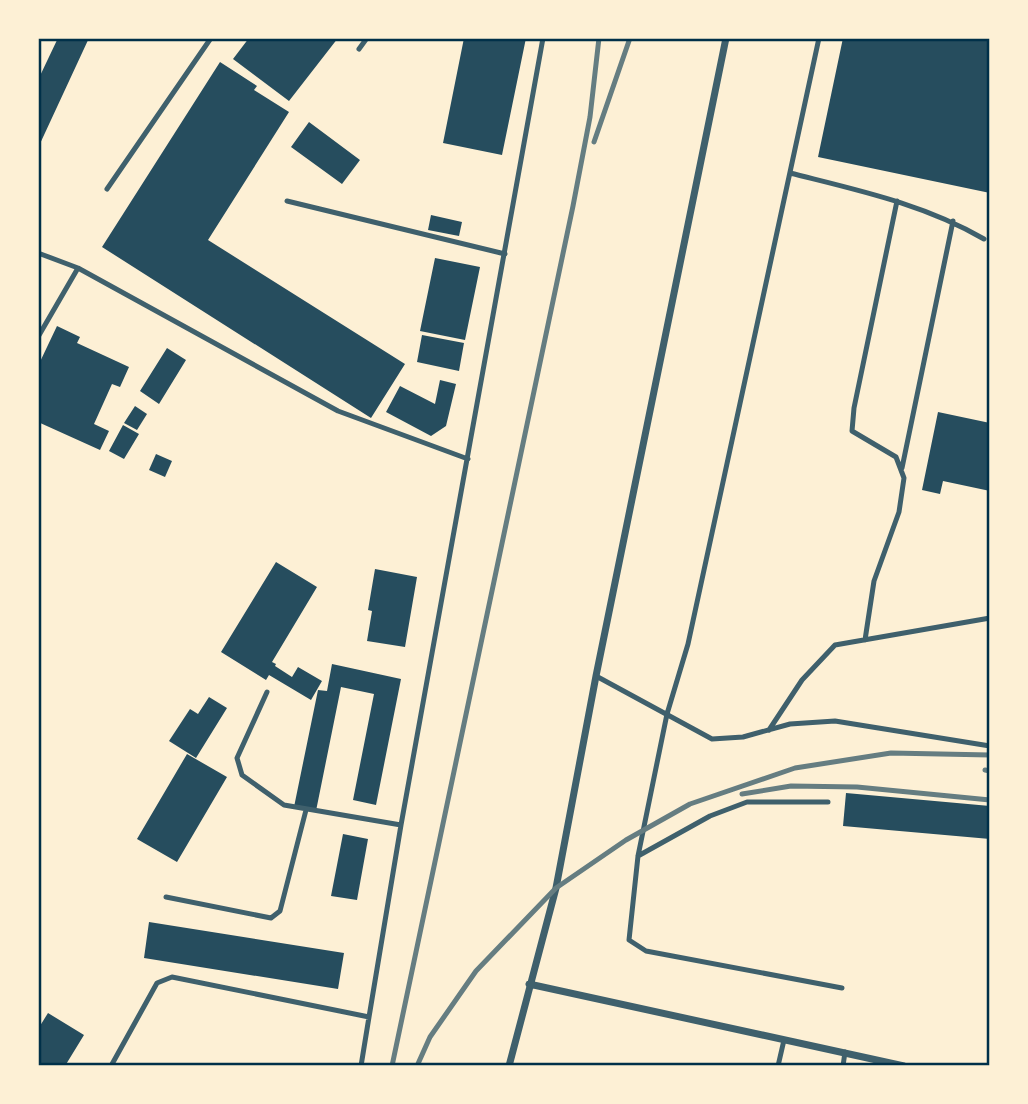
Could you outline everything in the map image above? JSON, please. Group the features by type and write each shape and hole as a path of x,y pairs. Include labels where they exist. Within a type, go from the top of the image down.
{"street":[{"path":"509,1066 556,888 596,676 726,38"},
{"path":"529,984 904,1066"}],"lane":[{"path":"107,190 211,38"},
{"path":"359,50 367,38"},
{"path":"361,1066 401,825 543,38"},
{"path":"819,38 688,644 667,714 638,856 629,940 646,951 842,988"},
{"path":"790,173 897,201 953,221 984,239"},
{"path":"287,201 505,254"},
{"path":"865,640 874,581 899,512 904,478 896,457 852,431 854,408 897,201"},
{"path":"901,471 953,221"},
{"path":"38,253 78,268 338,411 468,459"},
{"path":"38,337 41,327 78,268"},
{"path":"769,730 802,680 835,645 989,618"},
{"path":"596,676 712,739 743,737 790,724 835,721 989,746"},
{"path":"267,692 237,758 242,775 284,805 401,825"},
{"path":"638,856 710,816 747,802 828,802"},
{"path":"166,897 271,918 280,911 306,810"},
{"path":"111,1066 157,983 172,977 369,1017"},
{"path":"778,1066 784,1040"},
{"path":"843,1066 845,1052"}],"building":[{"path":"58,38 89,38 38,148 38,80"},
{"path":"249,38 338,38 289,101 233,59"},
{"path":"464,38 526,38 502,155 443,143"},
{"path":"843,38 990,38 990,193 818,157"},
{"path":"220,62 257,86 254,90 289,112 208,240 405,364 371,418 102,247"},
{"path":"309,122 360,160 342,184 291,147"},
{"path":"431,215 462,222 459,236 428,230"},
{"path":"435,258 480,267 465,340 420,331"},
{"path":"57,326 80,337 77,343 129,367 120,387 112,384 94,424 109,431 100,450 38,422 38,366"},
{"path":"422,335 464,343 459,371 417,362"},
{"path":"167,348 186,360 159,404 140,391"},
{"path":"440,380 456,384 446,426 431,436 386,412 400,386 435,404"},
{"path":"135,406 147,414 137,430 124,423"},
{"path":"938,412 990,423 990,491 943,481 940,494 922,490"},
{"path":"123,425 139,434 124,459 109,451"},
{"path":"156,454 172,461 165,477 149,470"},
{"path":"276,562 317,587 272,662 292,677 298,667 322,681 311,700 269,675 266,680 221,652"},
{"path":"375,569 417,577 405,647 367,641 372,611 368,610"},
{"path":"332,664 401,679 376,805 353,800 374,694 341,687 316,811 294,807 318,690 327,691"},
{"path":"209,697 227,708 196,758 169,741 190,709 198,714"},
{"path":"187,754 227,777 177,862 137,839"},
{"path":"846,793 990,806 990,839 843,826"},
{"path":"343,834 368,839 357,900 331,896"},
{"path":"149,922 344,953 338,989 144,958"},
{"path":"48,1013 84,1035 65,1066 38,1066 38,1029"}],"railway":[{"path":"392,1066 573,206 590,117 599,38"},
{"path":"594,142 630,38"},
{"path":"417,1066 430,1037 476,971 556,888 626,840 690,804 795,768 891,753 990,755"},
{"path":"985,770 990,771"},
{"path":"742,794 791,786 857,787 990,800"}]}
